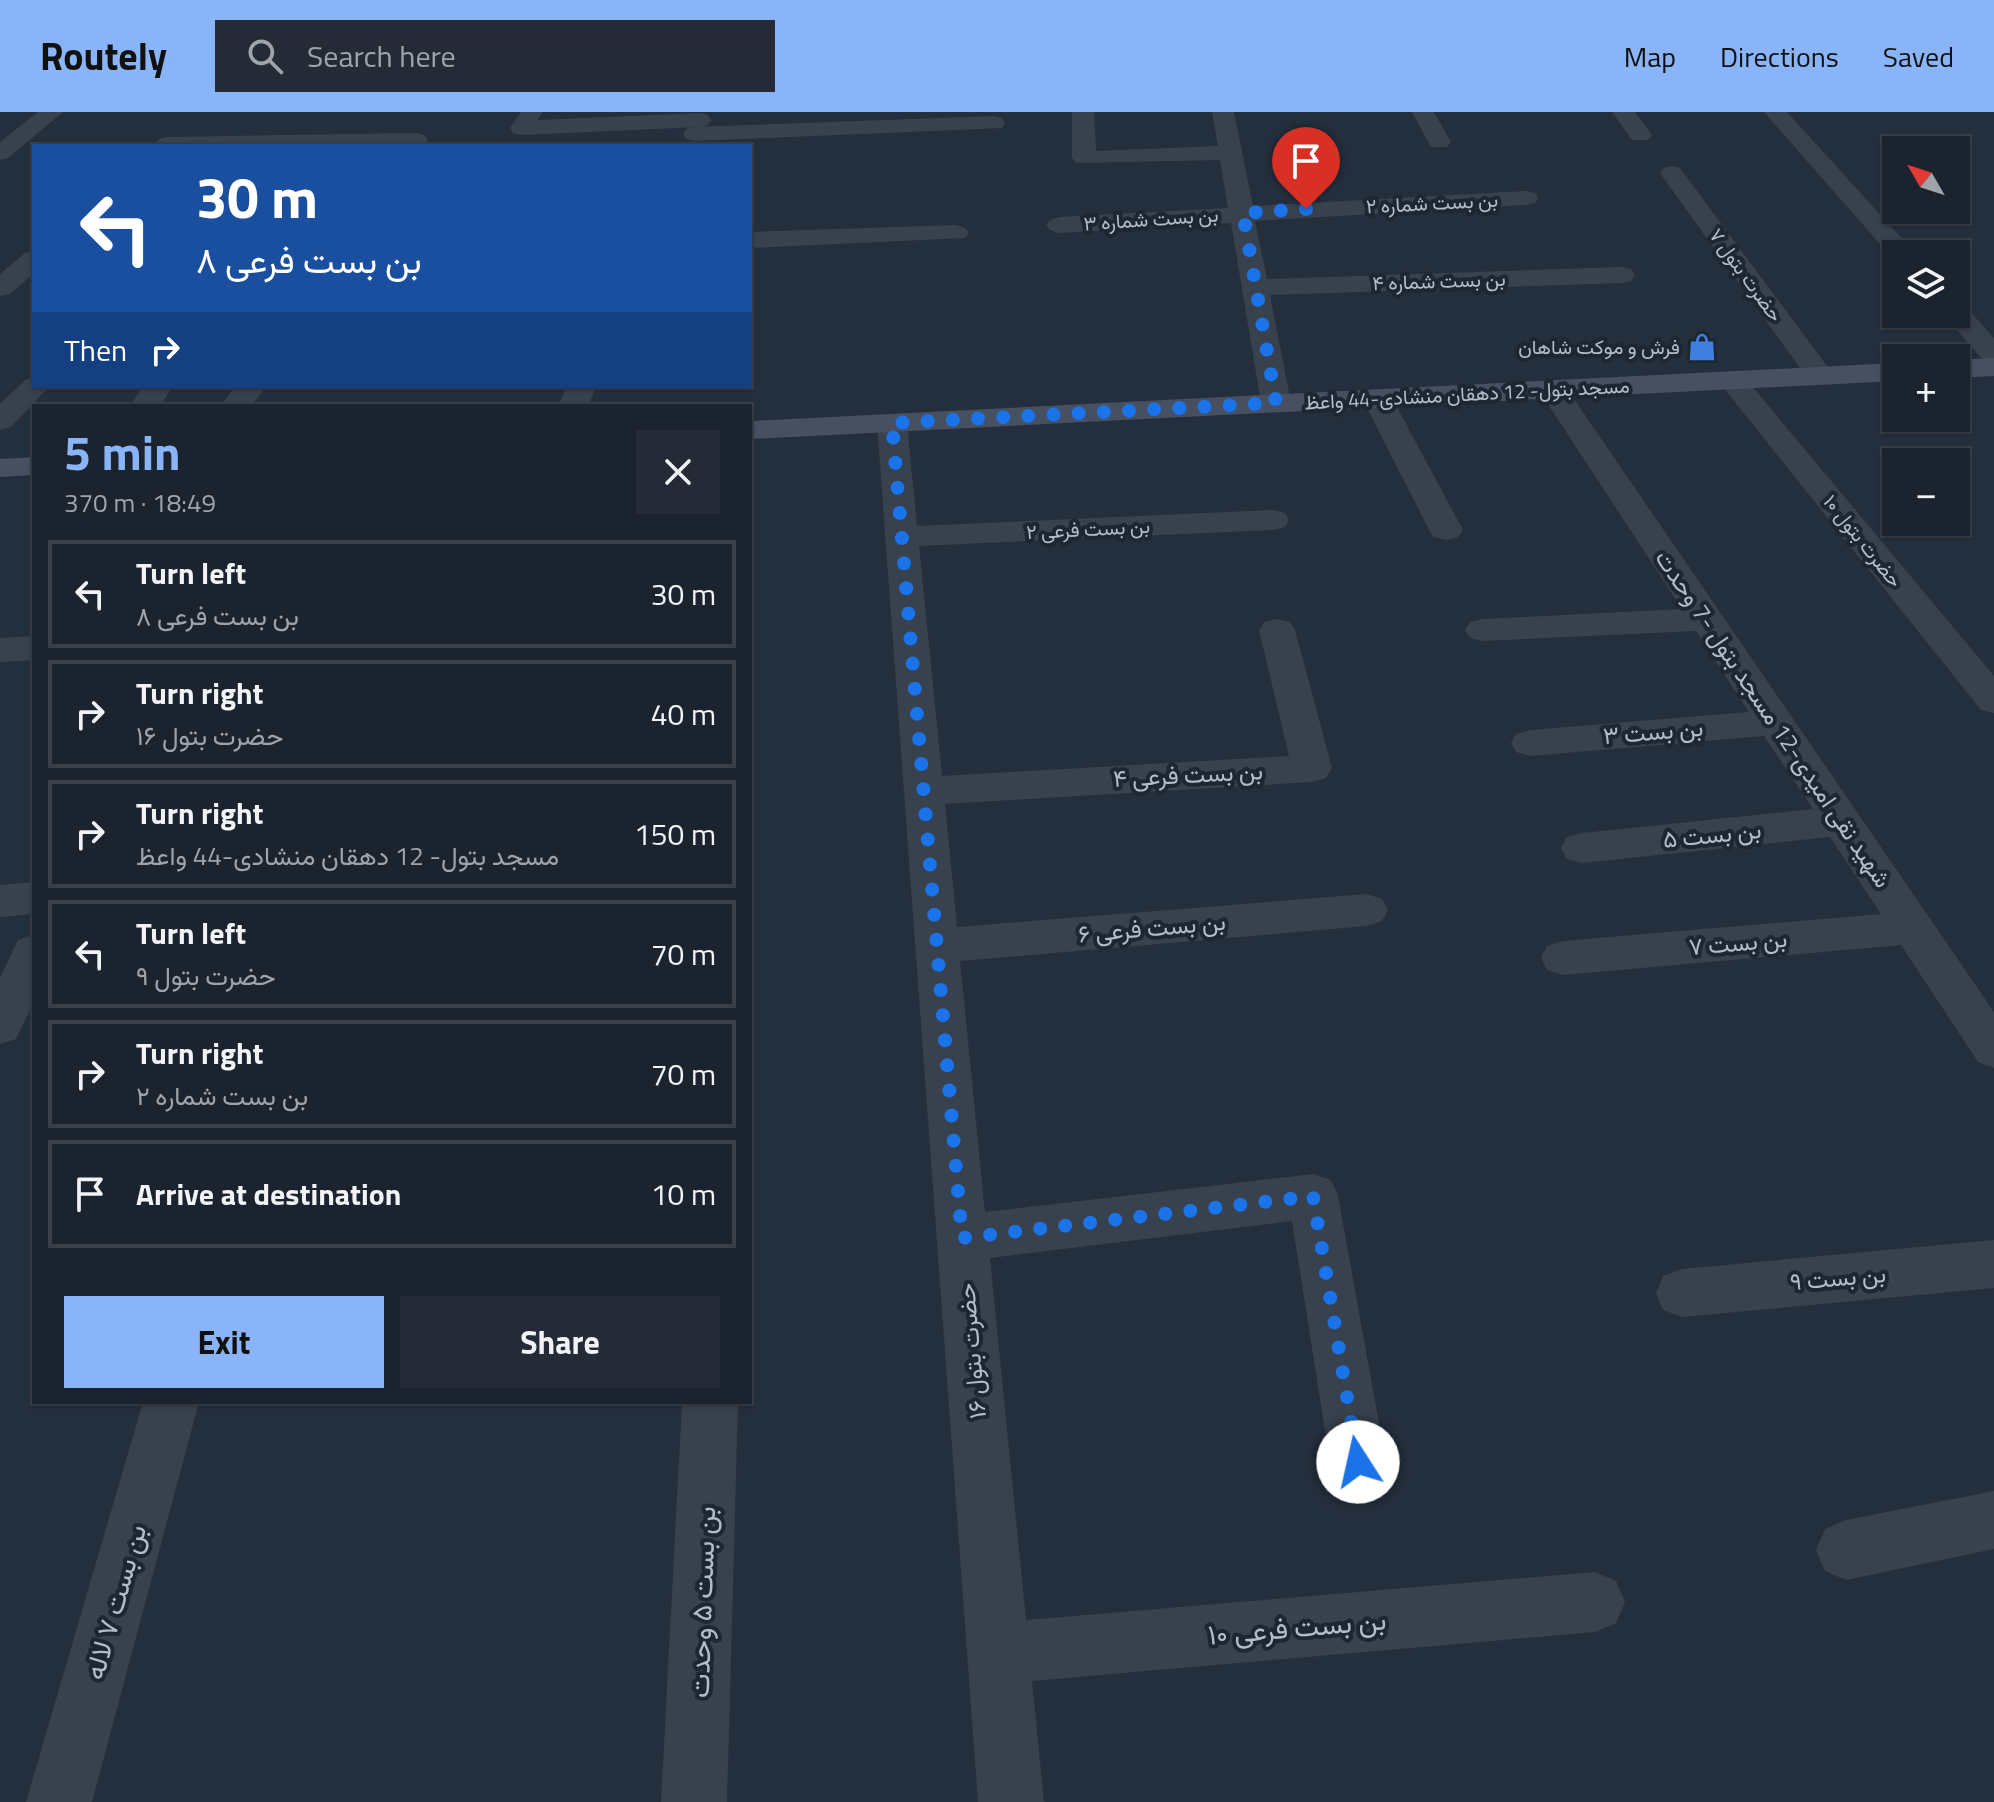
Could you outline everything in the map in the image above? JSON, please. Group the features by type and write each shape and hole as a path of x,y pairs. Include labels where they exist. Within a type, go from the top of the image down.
{"street":[{"path":"0,153 52,112"},
{"path":"532,112 521,128 994,123"},
{"path":"1083,112 1084,158 1231,153"},
{"path":"1223,112 1276,403"},
{"path":"1423,112 1439,142"},
{"path":"1623,112 1640,135"},
{"path":"1775,112 1890,240"},
{"path":"167,144 191,123"},
{"path":"216,144 416,140"},
{"name":"حضرت بتول ۷","path":"1672,173 1820,376"},
{"name":"بن بست شماره ۲","path":"1243,213 1526,198"},
{"name":"بن بست شماره ۳","path":"1059,225 1243,213"},
{"path":"752,240 956,233"},
{"path":"0,288 32,261"},
{"name":"بن بست شماره ۴","path":"1257,287 1622,275"},
{"path":"1970,328 1994,355"},
{"path":"1970,368 1994,367"},
{"name":"مسجد بتول- 12 دهقان منشادی-44 واعظ","path":"752,430 1882,373"},
{"name":"حضرت بتول ۱۰","path":"1732,380 1994,701"},
{"path":"0,421 33,388"},
{"path":"237,404 250,388"},
{"name":"شهید نقی امیدی-12 مسجد بتول -7 وحدت","path":"1553,389 1912,928 1986,1025"},
{"path":"1377,398 1446,530"},
{"name":"حضرت بتول ۱۶","path":"892,423 1011,1802"},
{"path":"0,468 32,466"},
{"name":"بن بست فرعی ۲","path":"902,537 1273,520"},
{"path":"1483,630 1706,619"},
{"name":"بن بست فرعی ۴","path":"924,791 1312,768 1277,630"},
{"path":"0,650 32,648"},
{"name":"بن بست ۳","path":"1530,743 1776,722"},
{"name":"بن بست ۵","path":"1582,848 1841,821"},
{"path":"0,901 32,898"},
{"name":"بن بست فرعی ۶","path":"937,946 1367,910"},
{"name":"بن بست ۷","path":"1563,958 1912,928"},
{"path":"0,1026 32,956"},
{"path":"962,1238 1313,1196 1358,1462"},
{"name":"بن بست ۹","path":"1682,1293 1994,1264"},
{"name":"بن بست ۷ لاله","path":"59,1802 170,1404"},
{"name":"بن بست ۵ وحدت","path":"694,1802 710,1404"},
{"path":"1846,1550 1994,1520"},
{"name":"بن بست فرعی ۱۰","path":"998,1653 1595,1602"}],"place":[{"name":"فرش و موکت شاهان","path":"1702,347"}],"route":[{"path":"1306,209 1243,213 1276,403 892,423 962,1238 1313,1196 1358,1462"}]}
